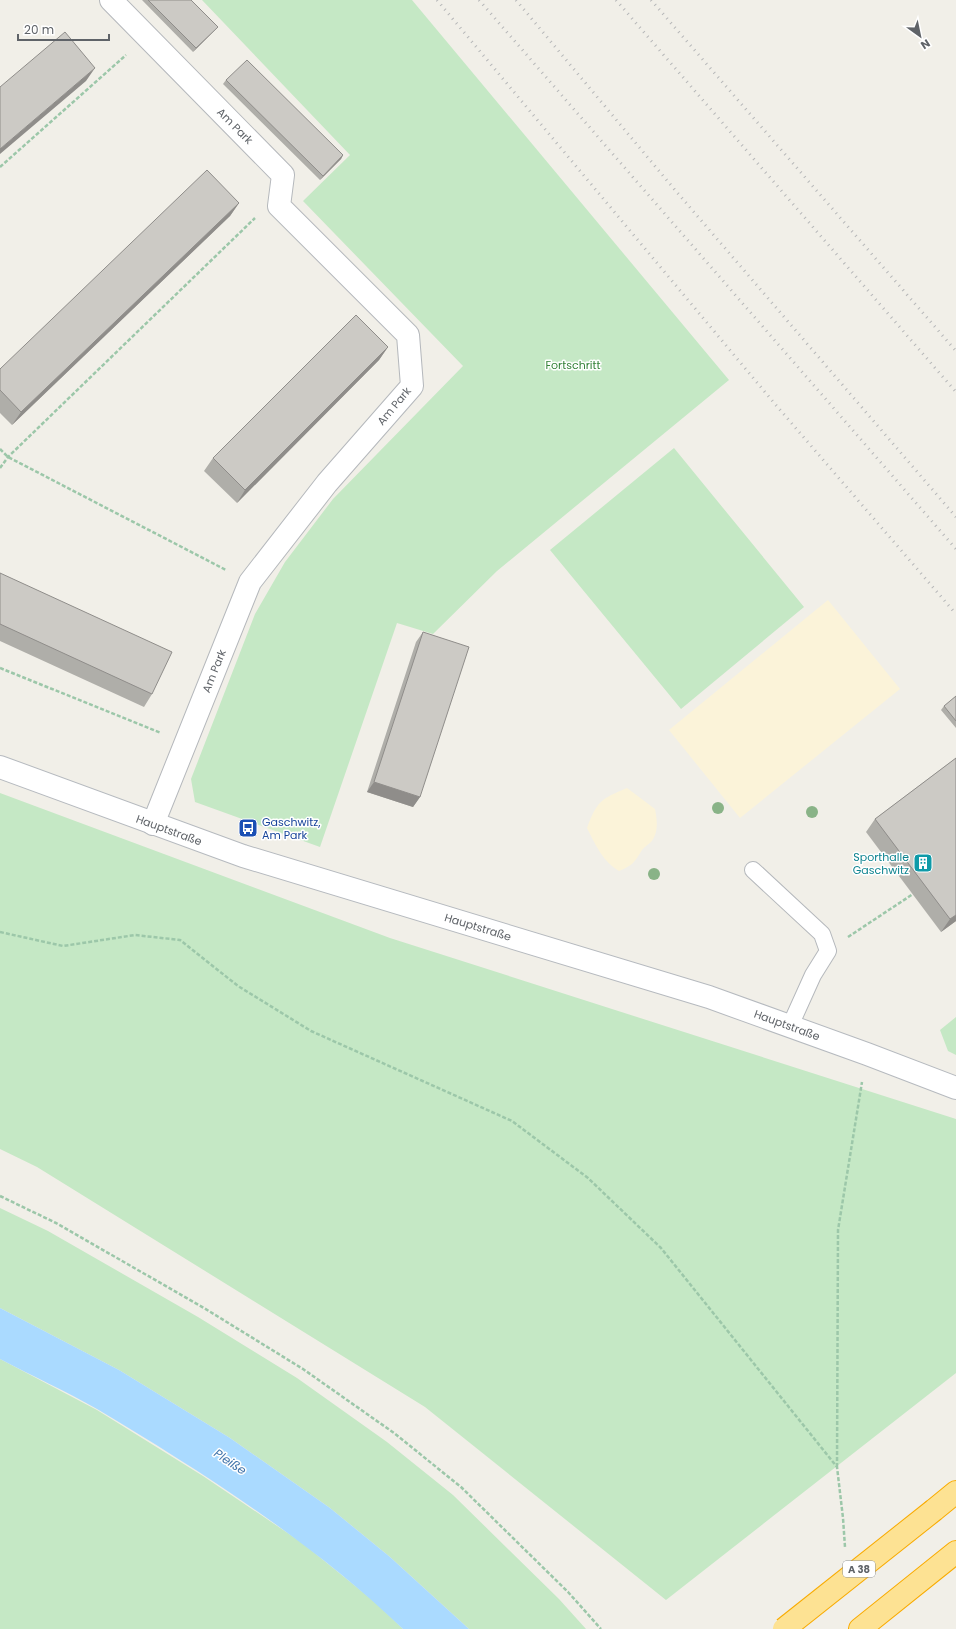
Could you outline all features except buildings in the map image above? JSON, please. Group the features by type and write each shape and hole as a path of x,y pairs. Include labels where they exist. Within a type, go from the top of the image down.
{"highway":[{"name":"A 38","path":"784,1629 956,1492"},
{"path":"860,1629 956,1552"}],"street":[{"name":"Am Park","path":"111,0 283,174 278,206 408,335 412,386 327,483 250,582 153,824"},
{"name":"Hauptstraße","path":"0,767 243,856 709,997 956,1088"}],"lane":[{"path":"753,870 822,934 828,951 813,975 790,1026"}],"path":[{"path":"0,168 147,36"},
{"path":"0,468 8,457 259,215 278,206"},
{"path":"0,449 8,457 250,582"},
{"path":"0,668 186,742"},
{"path":"828,951 913,894"},
{"path":"0,932 63,946 135,935 180,940 238,986 311,1031 512,1121 588,1178 661,1248 836,1467"},
{"path":"843,1518 836,1467 838,1230 867,1054"},
{"path":"0,1196 56,1223 204,1308 303,1369 394,1433 461,1487 568,1592 601,1629"}],"green space":[{"name":"Fortschritt","path":"202,0 412,0 729,380 497,571 433,634 397,623 320,847 195,802 191,779 255,614 285,562 333,499 463,366 303,201 350,155"},
{"path":"674,448 804,607 681,709 550,550"},
{"path":"0,793 390,938 956,1119 956,1373 666,1600 425,1407 37,1167 0,1149"},
{"path":"956,1017 956,1055 948,1051 940,1030"},
{"path":"0,1208 48,1231 198,1317 297,1378 387,1442 453,1495 559,1599 586,1629 469,1629 390,1557 330,1508 230,1438 119,1370 0,1308"},
{"path":"0,1359 97,1410 203,1476 301,1542 375,1602 403,1629 0,1629"}],"sand":[{"path":"828,600 900,689 740,818 669,730"},
{"path":"627,788 655,809 657,826 654,838 651,842 643,849 633,863 619,871 604,858 587,828 597,806 601,802 611,795"}],"water":[{"name":"Pleiße","path":"0,1308 119,1370 230,1438 330,1508 390,1557 469,1629 403,1629 332,1567 256,1510 177,1458 97,1409 0,1359"}],"railway":[{"path":"437,0 775,404 956,614"},
{"path":"479,0 956,549"},
{"path":"516,0 675,190 956,517"},
{"path":"616,0 956,392"},
{"path":"651,0 956,351"}],"place":[{"name":"Gaschwitz, Am Park","path":"248,828"},
{"name":"Sporthalle Gaschwitz","path":"923,863"}]}
